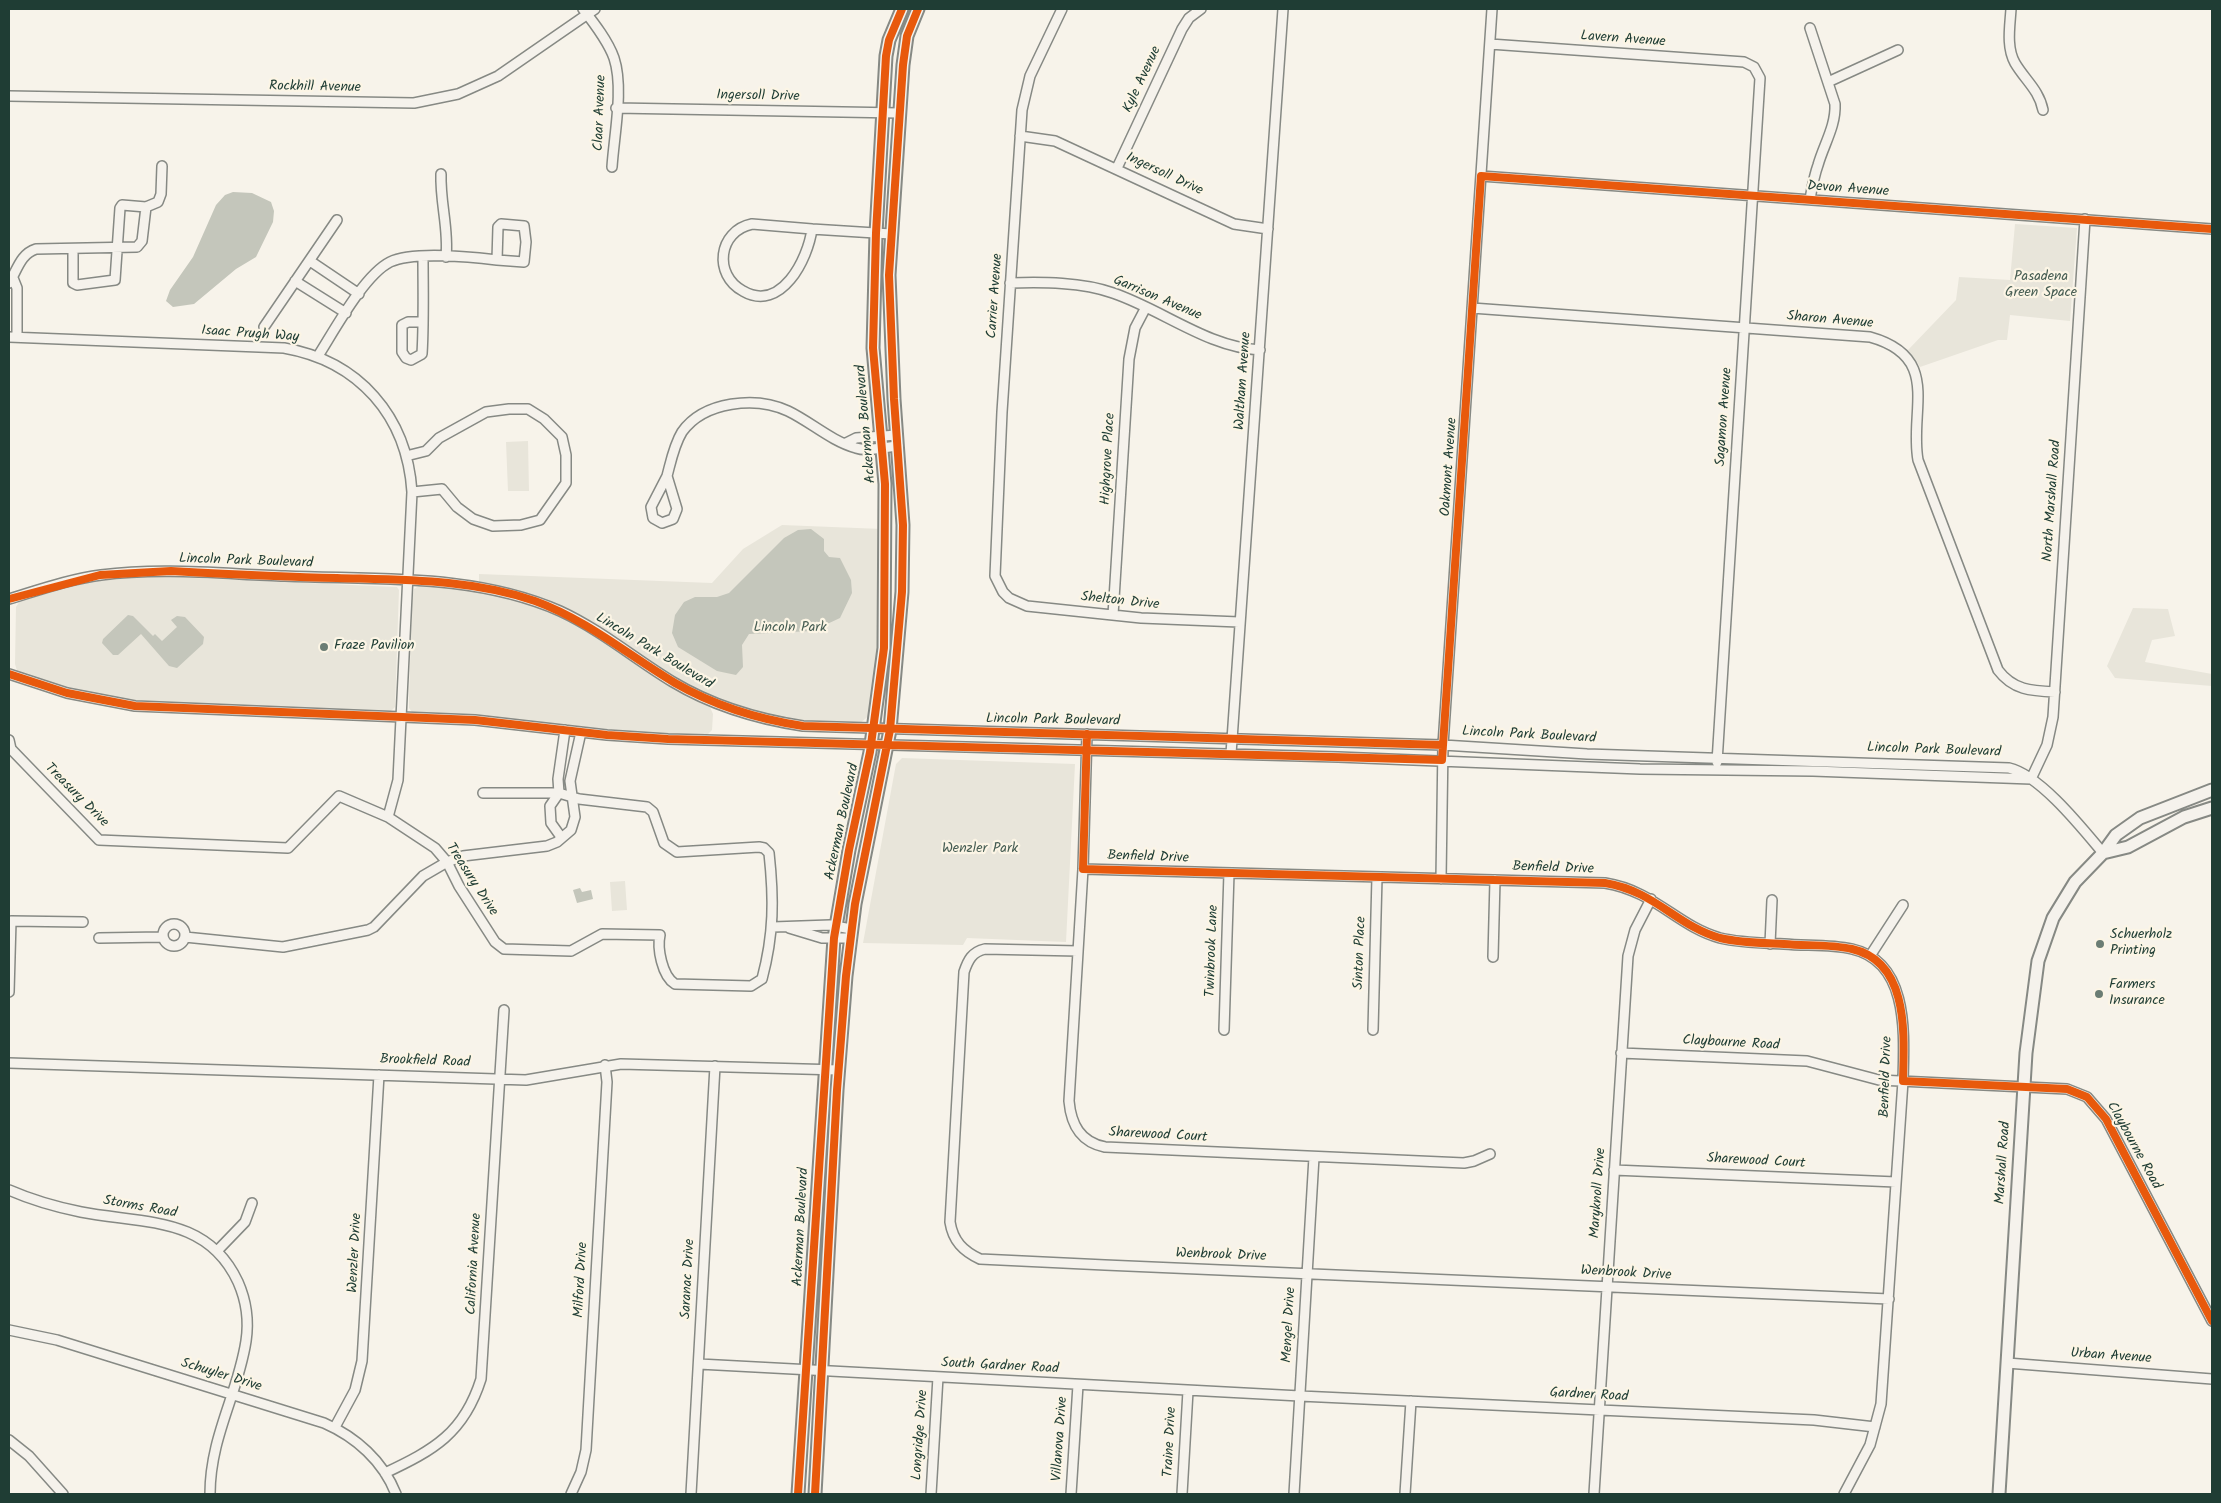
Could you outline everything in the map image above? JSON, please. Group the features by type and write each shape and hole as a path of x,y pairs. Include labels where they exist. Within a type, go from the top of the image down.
{"street":[{"name":"Rockhill Avenue","path":"9,96 414,103 458,94 477,87 522,60 585,12 595,9"},
{"name":"Ackerman Boulevard","path":"798,1494 824,1069 835,926 872,744 884,648 886,500 873,348 876,233 882,113 889,40 902,9"},
{"name":"Ackerman Boulevard","path":"816,1494 839,1070 850,933 890,730 902,592 903,525 889,305 891,234 899,114 907,36 918,9"},
{"name":"Carrier Avenue","path":"1003,592 995,576 994,560 1022,110 1030,76 1062,9"},
{"name":"Kyle Avenue","path":"1117,168 1182,30 1189,18 1201,9"},
{"name":"Waltham Avenue","path":"1231,754 1283,9"},
{"name":"Oakmont Avenue","path":"1441,879 1442,760 1492,9"},
{"path":"2011,9 2009,43 2011,54 2015,63 2041,98 2043,110"},
{"name":"Claar Avenue","path":"585,12 613,57 617,82 612,167"},
{"path":"1810,28 1835,104 1835,118 1818,165 1810,200"},
{"name":"Lavern Avenue","path":"1490,44 1744,62 1754,67"},
{"path":"1828,82 1898,50"},
{"name":"Sagamon Avenue","path":"1717,770 1760,78 1754,67"},
{"name":"Ingersoll Drive","path":"616,108 899,114"},
{"name":"Ingersoll Drive","path":"1020,136 1055,141 1117,168 1234,224 1268,229"},
{"path":"72,250 72,280 77,284 115,280 122,205 146,207 158,202 161,194 162,166"},
{"path":"441,174 441,204 447,233 446,257"},
{"name":"Devon Avenue","path":"1481,176 2212,229"},
{"path":"13,337 17,288 11,281 29,252 36,249 72,250 140,245 146,207"},
{"name":"North Marshall Road","path":"2031,779 2051,730 2055,692 2085,219"},
{"path":"264,327 337,220"},
{"path":"318,356 359,294 369,281 390,262 409,256 423,256 524,262 526,236 524,226 501,224 498,227 497,260"},
{"path":"812,229 799,269 788,283 776,290 759,295 748,294 734,285 728,278 724,262 724,250 730,236 736,230 752,224 891,234"},
{"path":"423,256 423,322"},
{"path":"310,261 359,294"},
{"path":"295,281 346,313"},
{"name":"Garrison Avenue","path":"1010,283 1097,289 1114,293 1229,346 1260,350"},
{"name":"Highgrove Place","path":"1113,615 1129,359 1135,328 1146,307"},
{"name":"Sharon Avenue","path":"1472,308 1870,337 1893,346 1903,354 1913,367 1919,386 1916,451 1918,460 1998,670 2016,687 2055,692"},
{"name":"Isaac Prugh Way","path":"13,337 284,348 318,356 338,366 368,389 392,421 406,456 412,492 402,717 396,792 388,817"},
{"path":"667,476 677,509 673,520 662,523 653,518 652,506 667,476 676,444 682,432 700,416 722,406 752,404 787,411 824,434 846,443 856,438 881,442 897,440"},
{"path":"406,456 426,451 439,438 486,412 509,409 528,409 544,418 562,437 566,455 566,483 554,504 540,520 521,525 493,526 473,519 457,507 442,489 412,492"},
{"name":"Lincoln Park Boulevard","path":"9,599 72,581 130,572 407,580 487,589 516,595 559,611 594,630 675,683 709,700 743,713 802,726 874,730 1443,744 1587,754 1988,766 2019,770 2031,779 2059,804 2103,853"},
{"name":"Shelton Drive","path":"1003,592 1027,606 1162,620 1239,622"},
{"name":"Lincoln Park Boulevard","path":"9,674 68,694 135,706 475,720 581,732 676,739 1442,760 1717,770 1994,776 2031,779"},
{"path":"562,837 551,823 550,806 559,793 558,780 565,730"},
{"path":"185,937 282,947 368,930 374,927 423,876 447,862 463,856 547,846 557,842 571,830 574,817 570,781 581,732"},
{"name":"Sharewood Court","path":"1087,734 1083,869 1069,1101 1074,1126 1082,1136 1105,1147 1314,1157 1464,1163 1490,1154"},
{"name":"Treasury Drive","path":"9,740 11,749 99,840 288,848 339,796 388,817 429,843 447,862 459,886 500,947 504,949 571,950 602,934 660,935 660,952 670,979 675,984 751,986 762,979 773,927"},
{"name":"Marshall Road","path":"1999,1494 2024,1087 2033,985 2045,938 2062,901 2075,882 2103,853 2116,835 2140,818 2212,790"},
{"path":"483,793 559,793 647,807 653,812 664,844 677,852 759,847 767,849 772,887 773,927 789,928 822,938 834,938 850,933"},
{"path":"2103,853 2128,847 2184,817 2212,808"},
{"name":"Benfield Drive","path":"1083,869 1605,883 1633,889 1651,898 1706,933 1743,942 1840,947 1870,956 1886,969 1898,995 1904,1044 1883,1387 1876,1427 1863,1461 1844,1494"},
{"name":"Twinbrook Lane","path":"1224,1030 1229,873"},
{"name":"Sinton Place","path":"1373,1030 1377,877"},
{"path":"1493,957 1495,880"},
{"name":"Maryknoll Drive","path":"1594,1494 1628,956 1635,930 1651,898"},
{"path":"1770,944 1772,900"},
{"path":"1870,956 1903,905"},
{"path":"9,992 11,921 83,922"},
{"path":"173,924 183,929 185,937 182,943 172,946 166,944 162,937 166,927 173,924"},
{"path":"789,928 804,925 835,926 850,933"},
{"path":"99,938 162,937"},
{"name":"Wenbrook Drive","path":"1078,950 985,949 975,952 964,972 950,1222 956,1240 966,1251 980,1258 1889,1299"},
{"name":"California Avenue","path":"385,1473 423,1456 448,1437 468,1410 480,1378 504,1010"},
{"name":"Claybourne Road","path":"1621,1053 1807,1061 1863,1077 1903,1081 2067,1089 2082,1094 2094,1103 2136,1174 2212,1321"},
{"name":"Brookfield Road","path":"9,1064 526,1080 547,1078 621,1064 839,1070"},
{"name":"Milford Drive","path":"571,1494 581,1472 586,1450 607,1082 605,1066"},
{"name":"Saranac Drive","path":"691,1494 715,1066"},
{"name":"Wenzler Drive","path":"335,1428 355,1390 362,1361 379,1075"},
{"name":"Mengel Drive","path":"1294,1494 1314,1157"},
{"name":"Sharewood Court","path":"1614,1170 1896,1182"},
{"name":"Storms Road","path":"9,1190 36,1201 81,1212 171,1226 198,1236 218,1250 235,1275 242,1291 247,1322 244,1353 216,1442 210,1494"},
{"path":"218,1250 245,1222 252,1203"},
{"name":"Schuyler Drive","path":"9,1330 57,1340 335,1428 361,1445 385,1473 396,1494"},
{"name":"Urban Avenue","path":"2007,1363 2212,1379"},
{"name":"South Gardner Road","path":"699,1364 1300,1396"},
{"name":"Longridge Drive","path":"931,1494 938,1377"},
{"name":"Villanova Drive","path":"1071,1494 1078,1385"},
{"name":"Traine Drive","path":"1182,1494 1188,1390"},
{"name":"Gardner Road","path":"1300,1396 1814,1420 1876,1427"},
{"path":"1405,1494 1411,1401"},
{"path":"9,1440 29,1456 63,1494"}],"green space":[{"name":"Pasadena Green Space","path":"2015,224 2077,228 2070,321 2010,315 2007,340 1998,340 1920,367 1908,350 1956,300 1959,277 2010,280"},
{"path":"528,441 529,491 508,491 506,442"},
{"name":"Lincoln Park","path":"782,525 882,529 881,611 877,664 870,715 860,723 817,723 788,720 729,704 678,680 615,638 566,611 515,591 479,582 479,574 712,583 743,549"},
{"path":"149,576 397,587 399,590 395,707 391,711 382,711 133,701 76,691 22,675 17,671 15,664 16,607 20,601 90,582"},
{"path":"419,586 461,589 502,597 542,609 580,627 677,690 710,707 713,714 712,730 707,735 655,734 482,716 412,712 409,708 409,697 412,599 414,589"},
{"path":"2133,608 2168,609 2175,636 2152,640 2145,662 2212,674 2212,686 2115,678 2107,666"},
{"name":"Wenzler Park","path":"902,758 1075,764 1066,942 967,938 963,945 863,943 896,764"},
{"path":"625,881 627,910 612,911 610,882"}],"shaded area":[{"path":"233,192 252,193 271,202 274,211 273,222 256,257 236,269 194,304 173,307 166,301 170,290 193,257 216,205 225,195"},
{"path":"811,529 824,539 824,551 829,557 840,558 851,580 852,593 840,618 812,631 749,634 742,645 743,667 736,675 717,671 678,647 672,633 675,615 684,602 695,597 717,597 729,593 784,538 798,530"},
{"path":"128,615 133,616 153,636 155,634 162,641 177,627 171,620 177,616 185,617 204,637 203,644 177,668 169,666 141,634 118,655 113,655 102,643 103,639"},
{"path":"580,888 582,892 591,890 593,899 577,903 573,890"}],"cycle path":[{"path":"798,1494 834,938 849,850 870,752 884,648 885,484 873,348 876,233 886,56 889,40 902,9"},
{"path":"815,1494 837,1090 846,976 855,904 890,730 902,592 903,525 894,399 889,275 903,65 907,36 918,9"},
{"path":"9,674 67,693 135,706 475,720 607,735 668,739 1442,760 1481,176 2212,229"},
{"path":"9,599 100,575 171,571 437,582 486,588 535,601 590,628 675,683 705,698 769,720 803,726 1443,745"},
{"path":"1087,734 1083,869 1605,883 1638,893 1705,933 1720,938 1736,941 1844,947 1871,957 1885,969 1894,985 1900,1003 1904,1043 1903,1081 2067,1089 2087,1097 2106,1119 2212,1321"}],"place":[{"name":"Fraze Pavilion","path":"324,647"},
{"name":"Schuerholz Printing","path":"2100,944"},
{"name":"Farmers Insurance","path":"2099,994"}]}
